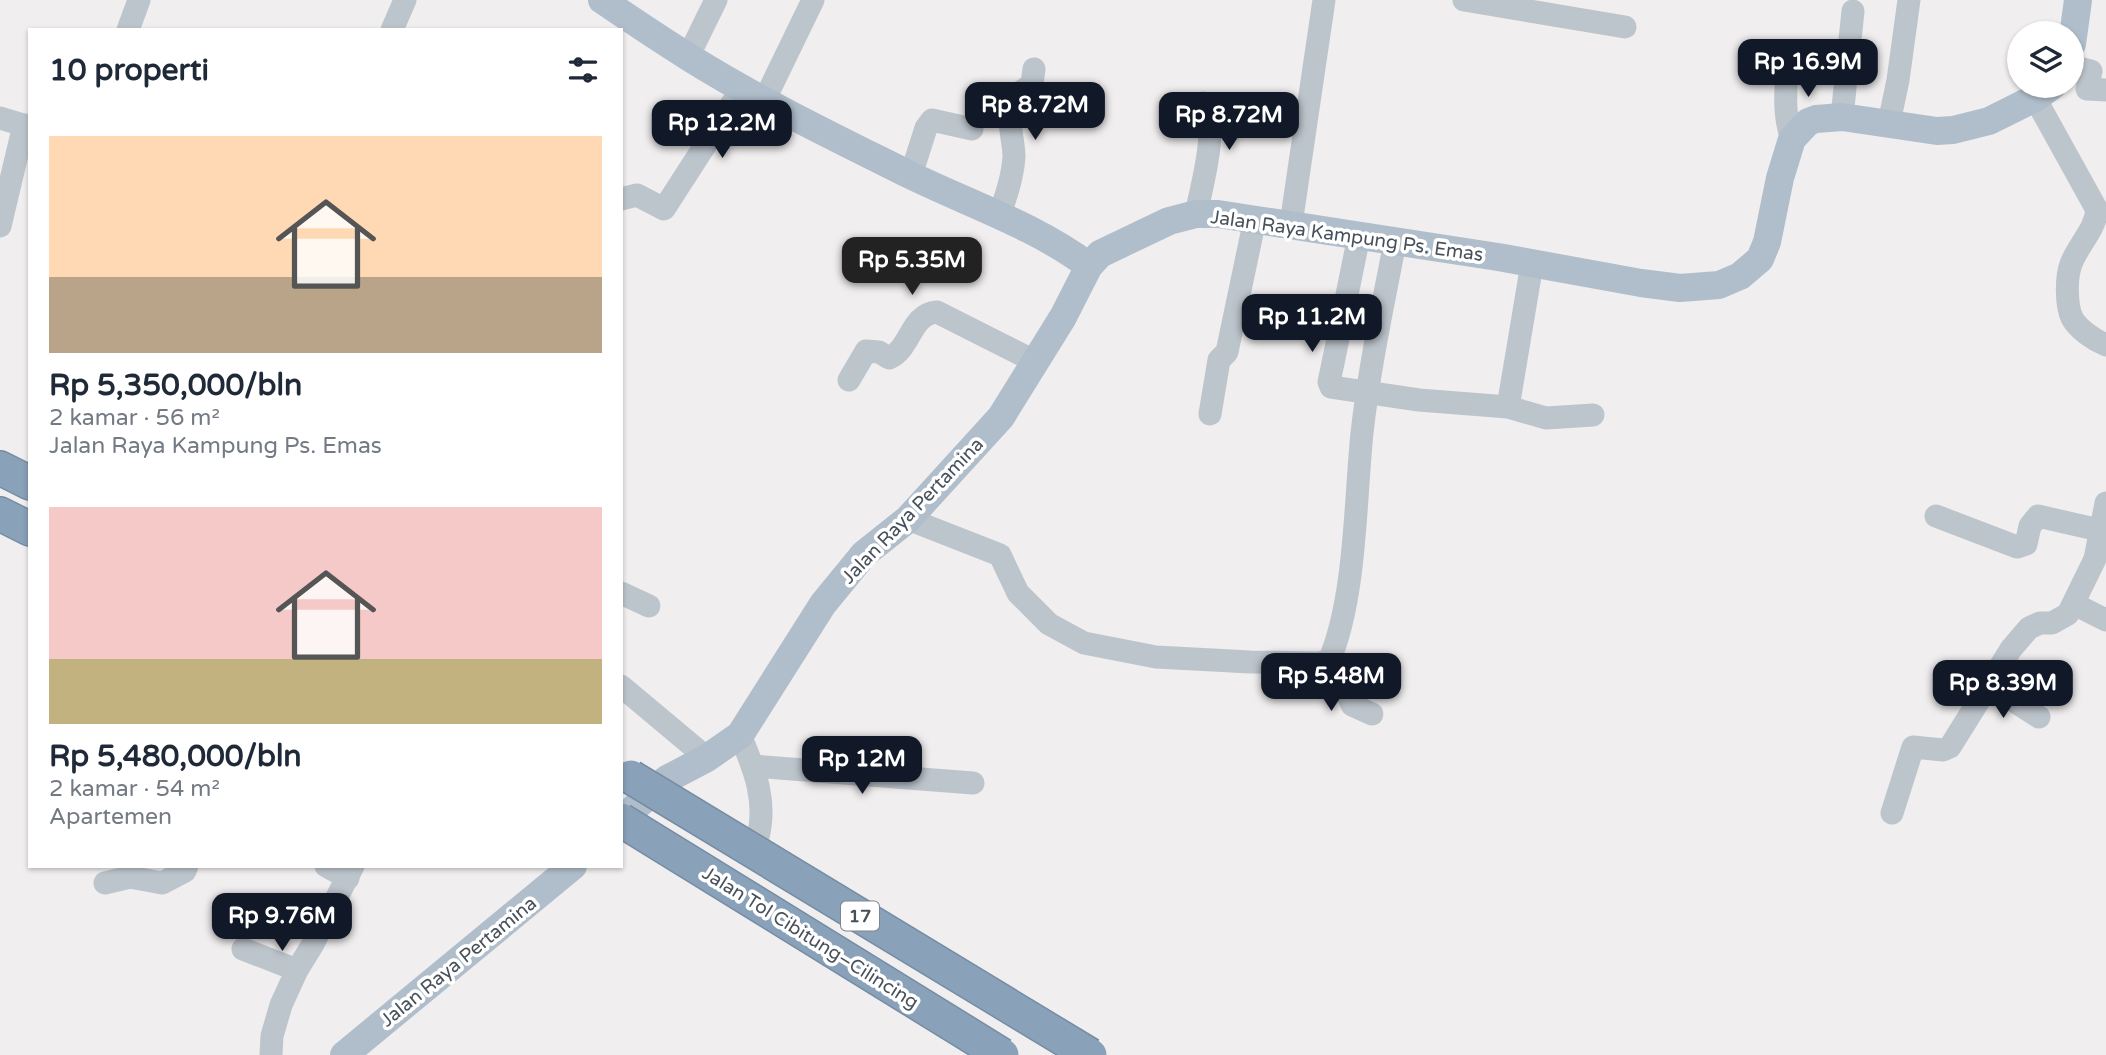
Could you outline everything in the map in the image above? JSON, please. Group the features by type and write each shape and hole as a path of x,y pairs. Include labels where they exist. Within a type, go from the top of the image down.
{"highway":[{"path":"0,468 28,482"},
{"path":"0,514 28,528"},
{"name":"17","path":"623,774 1090,1055"},
{"name":"Jalan Tol Cibitung–Cilincing","path":"623,821 1002,1055"}],"main road":[{"path":"602,0 688,57 753,94 911,175 1062,245 1089,265"},
{"path":"2075,21 2078,0"},
{"path":"1792,139 1808,122 1842,117 1937,131 1953,130 1989,121 2033,98"},
{"name":"Jalan Raya Kampung Ps. Emas","path":"1089,265 1100,254 1129,239 1169,221 1196,214 1291,224 1680,288 1719,285 1740,276 1756,263 1765,248 1780,178 1792,139"},
{"name":"Jalan Raya Pertamina","path":"623,818 667,779 707,758 740,736 823,604 864,554 908,519 1001,417 1063,317 1089,265"},
{"name":"Jalan Raya Pertamina","path":"344,1055 571,868"}],"street":[{"path":"129,28 139,0"},
{"path":"393,28 405,0"},
{"path":"688,57 716,0"},
{"path":"623,198 637,195 664,209 753,94 813,0"},
{"path":"1291,224 1324,0"},
{"path":"1464,0 1625,27"},
{"path":"1889,123 1909,0"},
{"path":"1842,117 1853,11"},
{"path":"1787,64 1787,125 1792,139"},
{"path":"1000,215 1010,184 1014,157 1010,134 1012,109 1015,98 1032,84 1034,69"},
{"path":"2084,69 2091,71 2087,89 2106,90"},
{"path":"2046,98 2065,149 2097,210 2094,224 2070,265 2068,291 2072,317 2082,329 2106,345"},
{"path":"1196,214 1210,128 1208,109 1203,103"},
{"path":"0,118 27,126 0,226"},
{"path":"911,175 926,128 932,120 972,129"},
{"path":"1210,414 1219,360 1227,352 1255,219"},
{"path":"1359,236 1329,383 1331,387 1508,407 1545,418 1593,415"},
{"path":"1329,660 1338,637 1350,569 1367,393 1395,242"},
{"path":"1508,407 1532,264"},
{"path":"849,380 866,351 879,352 889,358 897,355 920,318 929,312 937,312 1036,362"},
{"path":"1892,813 1913,747 1943,750 1950,747 2011,649 2029,628 2040,623 2052,623 2068,614 2100,560 2099,530 2106,503"},
{"path":"1936,516 2017,547 2026,544 2030,526 2038,516 2099,530"},
{"path":"908,519 1000,555 1018,593 1049,624 1084,642 1156,657 1250,662 1317,663 1329,660"},
{"path":"623,594 649,606"},
{"path":"2074,604 2106,620"},
{"path":"1329,660 1348,681 1352,705 1372,714"},
{"path":"1989,685 2039,717"},
{"path":"623,688 707,758"},
{"path":"740,736 753,766 762,809 757,841"},
{"path":"753,766 973,783"},
{"path":"105,883 130,877 162,883 186,868"},
{"path":"271,1055 272,1035 281,1005 297,970 351,872"},
{"path":"243,949 297,970"}]}
